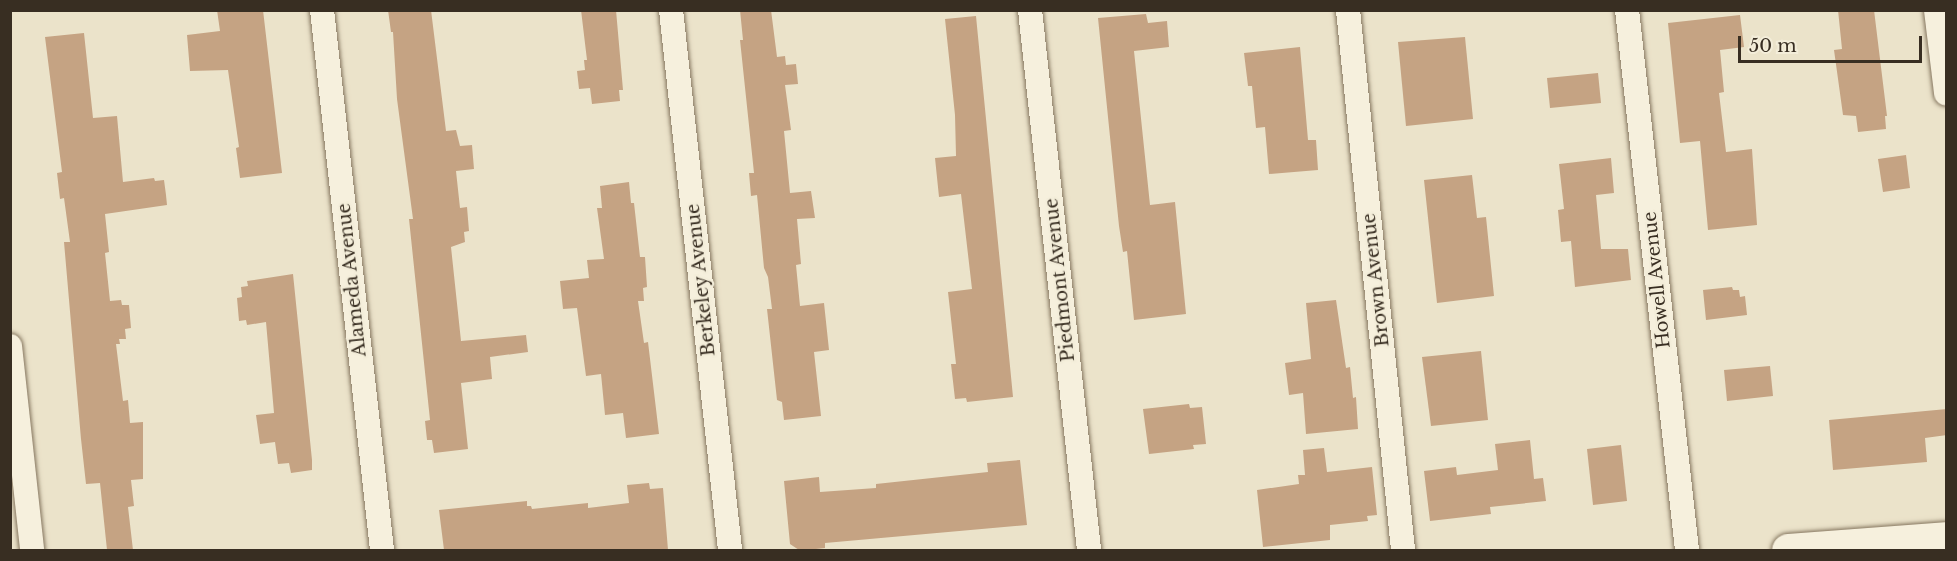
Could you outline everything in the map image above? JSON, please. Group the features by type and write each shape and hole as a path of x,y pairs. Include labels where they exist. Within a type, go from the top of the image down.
{"street":[{"name":"Alameda Avenue","path":"322,10 382,550"},
{"name":"Berkeley Avenue","path":"671,10 730,550"},
{"name":"Piedmont Avenue","path":"1030,10 1089,550"},
{"name":"Brown Avenue","path":"1348,10 1403,550"},
{"name":"Howell Avenue","path":"1627,10 1687,550"},
{"path":"1936,10 1947,93"},
{"path":"10,346 32,550"},
{"path":"1788,550 1947,538"}],"building":[{"path":"217,10 263,10 282,173 240,178 236,148 239,147 228,70 190,71 187,35 220,31"},
{"path":"388,10 431,10 446,131 456,130 460,146 472,145 474,169 456,171 460,208 467,207 469,231 464,232 465,242 451,247 461,341 526,335 528,352 490,357 492,379 461,383 468,449 434,453 432,440 427,440 425,421 430,420 409,219 413,219 397,99 393,32 391,32"},
{"path":"581,10 616,10 623,90 619,90 620,101 592,104 590,88 579,89 577,71 585,70 584,60 587,60"},
{"path":"740,10 771,10 777,57 785,56 786,65 796,64 798,84 785,85 791,130 784,131 790,193 811,191 815,218 797,219 801,264 796,265 800,306 824,303 829,350 814,352 821,416 784,420 782,402 777,400 767,309 772,309 768,277 764,268 757,195 751,196 749,173 754,173 740,40 743,40"},
{"path":"1838,10 1874,10 1887,116 1885,116 1886,129 1858,132 1856,116 1843,115 1834,50 1842,49"},
{"path":"1146,14 1148,23 1167,21 1169,47 1134,51 1150,205 1175,202 1186,314 1134,320 1127,251 1123,252 1119,226 1098,18"},
{"path":"1740,15 1744,47 1720,50 1724,92 1719,93 1726,152 1752,149 1757,225 1708,230 1700,141 1680,143 1668,23"},
{"path":"976,16 1013,397 967,402 966,398 955,399 951,364 956,364 948,292 972,289 961,194 939,197 935,158 956,156 955,115 945,19"},
{"path":"84,33 93,118 117,116 123,182 154,178 155,181 164,180 167,205 105,214 109,252 105,253 110,301 121,300 122,305 129,305 131,328 125,329 126,339 119,339 120,344 116,344 123,401 128,400 130,423 143,422 143,479 131,480 134,506 128,507 133,550 107,550 100,483 86,484 81,439 64,242 70,242 64,198 60,199 57,173 62,172 45,37"},
{"path":"1465,37 1473,119 1406,126 1398,42"},
{"path":"1300,47 1308,140 1316,140 1318,170 1269,174 1265,127 1256,128 1252,86 1248,86 1244,53"},
{"path":"1598,73 1601,103 1550,108 1547,78"},
{"path":"1906,155 1910,188 1883,192 1878,159"},
{"path":"1611,158 1614,193 1596,195 1601,249 1628,249 1631,280 1575,287 1571,241 1561,242 1558,210 1564,209 1559,164"},
{"path":"1472,175 1477,218 1486,217 1494,296 1437,303 1424,180"},
{"path":"629,182 631,203 634,203 640,257 645,257 647,287 643,288 644,301 638,301 644,343 648,342 659,434 626,438 623,413 605,415 601,374 586,376 577,308 563,309 560,281 589,278 587,260 604,259 597,208 602,208 600,186"},
{"path":"293,274 312,470 291,473 289,463 278,464 275,442 260,444 256,415 274,413 266,322 247,325 246,320 239,321 237,298 242,297 241,287 248,286 247,281"},
{"path":"1732,287 1733,290 1739,290 1740,297 1745,296 1747,315 1706,320 1703,290"},
{"path":"1336,300 1346,368 1350,367 1353,398 1356,397 1358,429 1306,434 1303,393 1289,395 1285,363 1311,359 1306,303"},
{"path":"1481,351 1488,420 1431,426 1422,357"},
{"path":"1770,366 1773,396 1727,401 1724,370"},
{"path":"1189,404 1190,408 1202,407 1206,444 1193,445 1194,449 1149,454 1143,409"},
{"path":"1947,409 1947,435 1925,438 1927,462 1833,470 1829,420"},
{"path":"1530,440 1534,479 1543,478 1546,501 1490,507 1491,514 1430,521 1424,471 1456,467 1457,475 1498,470 1495,444"},
{"path":"1621,445 1627,501 1593,505 1587,449"},
{"path":"1324,448 1327,472 1372,467 1377,515 1367,516 1368,521 1330,525 1330,540 1263,547 1257,490 1299,484 1298,475 1305,475 1303,450"},
{"path":"1020,460 1027,525 825,543 825,548 807,550 799,550 790,544 784,481 819,477 820,492 876,488 876,484 988,472 987,463"},
{"path":"649,483 650,489 663,488 668,550 444,550 439,510 527,501 527,506 531,506 532,509 588,503 588,508 629,503 627,485"}]}
